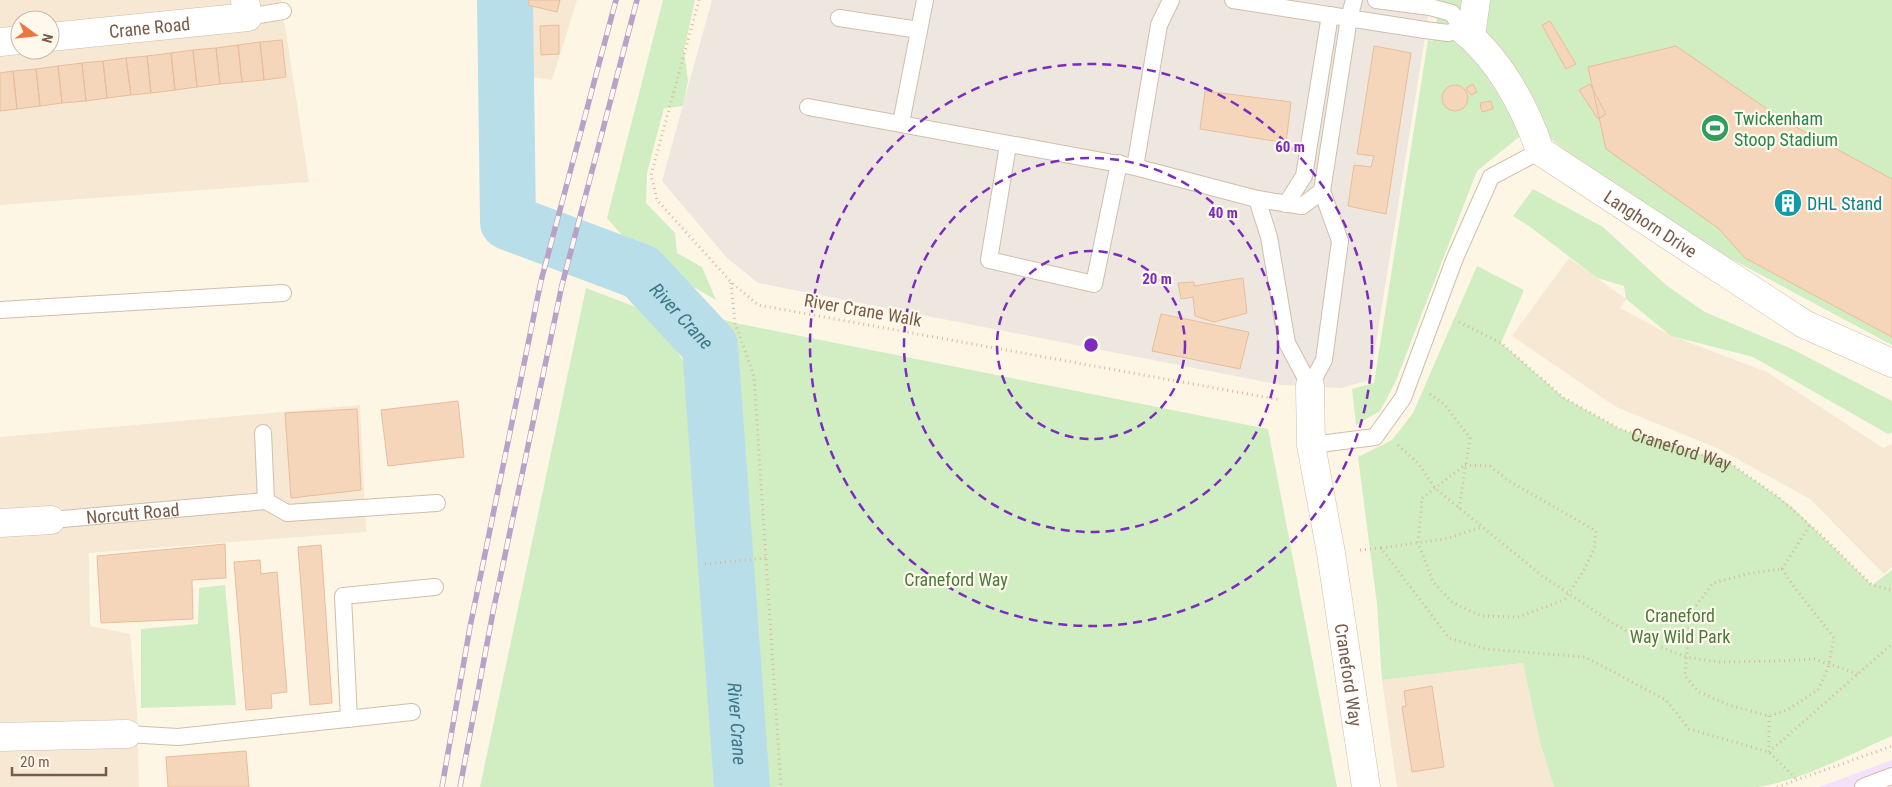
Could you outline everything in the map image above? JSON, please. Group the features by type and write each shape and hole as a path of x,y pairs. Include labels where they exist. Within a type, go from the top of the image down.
{"street":[{"path":"1476,0 1467,32 1498,66 1520,105 1540,151"},
{"name":"Crane Road","path":"60,36 247,8"},
{"name":"Langhorn Drive","path":"1540,151 1804,324 1892,363"},
{"name":"Craneford Way","path":"1310,396 1311,445 1331,553 1366,787"},
{"name":"Norcutt Road","path":"0,523 51,520"},
{"path":"0,737 127,734"}],"lane":[{"path":"901,123 925,0"},
{"path":"1008,145 989,260 1094,284 1127,165 1159,25 1171,0"},
{"path":"1234,0 1300,5 1330,15 1448,32 1467,32"},
{"path":"1310,396 1324,360 1340,241 1322,191 1354,0"},
{"path":"1376,0 1452,13 1467,32"},
{"path":"247,8 283,11"},
{"path":"1294,205 1304,176 1330,15"},
{"path":"838,18 919,30"},
{"path":"808,106 1008,145 1127,165 1258,199 1294,205 1322,191"},
{"path":"1311,445 1375,437 1404,398 1455,258 1491,177 1540,151"},
{"path":"1258,199 1269,237 1287,343 1310,396"},
{"path":"0,310 283,293"},
{"path":"263,433 266,501 288,513 437,503"},
{"name":"Norcutt Road","path":"51,520 266,501"},
{"path":"349,719 343,596 435,587"},
{"path":"127,734 178,738 412,712"},
{"path":"1863,787 1892,776"}],"path":[{"name":"River Crane Walk","path":"699,0 651,175 657,200 731,282 758,305 1310,396"},
{"path":"731,282 735,323 754,376 781,787"},
{"name":"Craneford Way","path":"1459,322 1501,343 1564,398 1620,429 1731,464 1777,496 1872,585 1892,590"},
{"path":"1429,394 1445,405 1470,438 1459,509"},
{"path":"1392,440 1418,463 1435,488 1541,575 1614,624 1648,642 1686,657 1719,662 1814,659 1858,674"},
{"path":"1465,465 1490,466 1509,481 1596,531 1594,549 1583,572 1564,600 1518,616 1481,616 1452,602 1434,582 1418,542 1422,498 1435,488 1465,465"},
{"path":"1782,569 1810,525"},
{"path":"1331,553 1445,539 1483,527"},
{"path":"1381,548 1449,638 1486,649 1585,657 1666,700 1689,729 1769,752 1796,780"},
{"path":"704,564 766,558"},
{"path":"1782,569 1799,595 1834,638 1828,668 1818,690 1787,710 1768,716 1729,705 1699,692 1686,676 1690,614 1712,583 1751,573 1782,569"},
{"path":"1769,752 1892,644"},
{"path":"1768,716 1769,752"},
{"path":"1777,787 1892,746"}],"shaded area":[{"path":"0,0 281,0 309,182 0,205"},
{"path":"526,0 577,0 552,80 533,77"},
{"path":"712,0 1431,0 1370,380 1341,388 1281,385 758,283 727,258 662,181"},
{"path":"1569,258 1626,299 1620,308 1672,336 1767,372 1883,448 1892,444 1892,567 1884,574 1810,499 1719,449 1616,407 1512,336"},
{"path":"360,405 366,532 89,553 90,626 130,634 137,711 139,787 0,787 0,437"},
{"path":"1523,663 1540,742 1554,787 1397,787 1382,680"},
{"path":"1892,760 1892,787 1819,787"}],"green space":[{"path":"663,0 695,0 684,50 688,81 683,106 664,108 647,173 646,203 675,233 677,253 702,267 716,300 641,257 607,218"},
{"name":"Twickenham Stoop Stadium","path":"1440,0 1892,0 1892,345 1642,211 1508,105 1516,123 1519,137 1477,171 1395,383 1380,411 1356,425 1352,389 1374,383 1428,40 1433,41"},
{"path":"1533,189 1603,227 1666,285 1705,312 1792,349 1892,401 1892,433 1888,434 1753,357 1671,336 1626,299 1624,286 1597,278 1513,216"},
{"name":"Craneford Way Wild Park","path":"1477,266 1524,290 1501,343 1564,398 1620,429 1731,464 1791,506 1872,585 1892,570 1892,736 1808,773 1774,784 1757,787 1554,787 1540,742 1523,663 1382,680 1377,604 1358,457 1392,440 1413,413"},
{"path":"586,288 654,314 688,369 723,787 480,787"},
{"name":"Craneford Way","path":"709,315 735,323 1268,429 1337,787 764,787 729,362"},
{"path":"225,585 236,705 141,708 141,629 198,624 199,588"}],"building":[{"path":"529,0 560,0 557,12 528,5"},
{"path":"1550,21 1576,64 1566,69 1542,25"},
{"path":"559,25 559,54 541,55 540,26"},
{"path":"282,40 286,77 264,80 260,42"},
{"path":"260,42 264,80 242,82 238,45"},
{"path":"238,45 242,82 220,84 216,48"},
{"path":"1374,46 1411,53 1386,214 1348,206 1354,165 1371,167 1374,156 1357,154"},
{"name":"DHL Stand","path":"1676,46 1783,120 1892,179 1892,337 1745,258 1718,228 1606,149 1588,67"},
{"path":"216,48 220,84 197,87 193,50"},
{"path":"193,50 197,87 175,90 171,53"},
{"path":"171,53 175,90 151,93 147,56"},
{"path":"147,56 151,93 131,95 126,58"},
{"path":"126,58 131,95 107,98 103,61"},
{"path":"103,61 107,98 86,101 82,63"},
{"path":"82,63 86,101 62,103 58,66"},
{"path":"58,66 62,103 40,106 36,69"},
{"path":"36,69 40,106 17,109 13,71"},
{"path":"13,71 17,109 0,111 0,73"},
{"path":"1473,84 1477,92 1471,95 1466,88"},
{"path":"1590,84 1606,114 1598,119 1579,90"},
{"path":"1455,85 1464,89 1468,98 1464,107 1455,111 1446,107 1442,98 1446,89"},
{"path":"1205,91 1291,102 1286,143 1200,129"},
{"path":"1491,101 1493,109 1482,112 1480,103"},
{"path":"1243,278 1247,313 1214,322 1195,316 1193,297 1181,299 1178,283 1194,282 1194,286"},
{"path":"1161,314 1249,332 1240,369 1152,351"},
{"path":"458,401 464,457 388,466 381,410"},
{"path":"357,409 361,490 291,498 285,413"},
{"path":"225,544 226,578 192,580 193,619 101,623 97,556"},
{"path":"321,545 332,703 310,705 298,547"},
{"path":"260,560 261,574 277,572 287,692 271,694 272,708 246,710 234,562"},
{"path":"1432,686 1444,767 1412,772 1402,707 1406,706 1404,691"},
{"path":"246,751 249,787 168,787 166,757"}],"waterway":[{"name":"River Crane","path":"505,0 508,222 641,272 710,346 742,787"}],"railway":[{"path":"442,787 470,627 541,281 616,0"},
{"path":"460,787 493,612 562,285 637,0"}],"place":[{"name":"Twickenham Stoop Stadium","path":"1715,128"},
{"name":"DHL Stand","path":"1788,203"}]}
